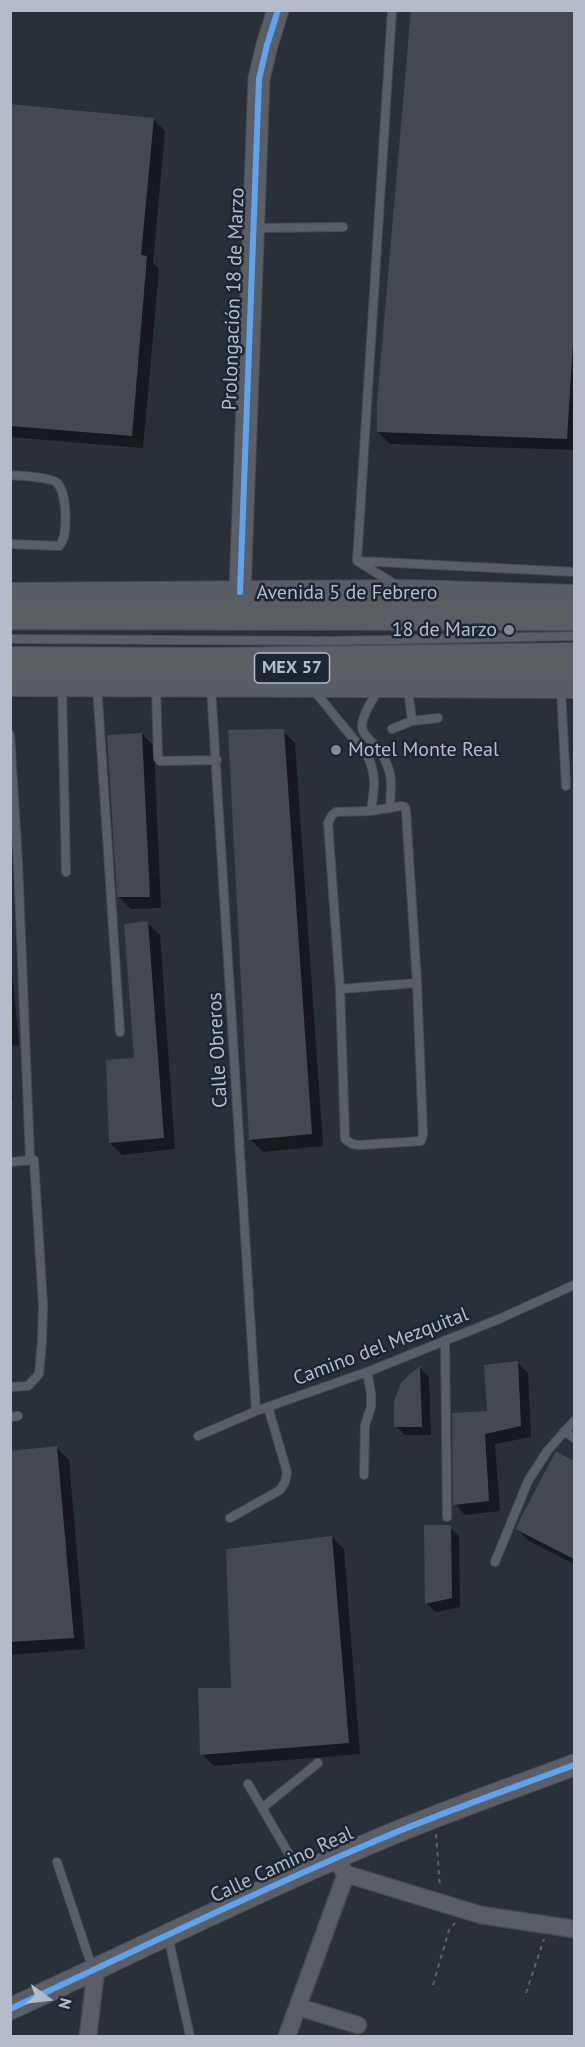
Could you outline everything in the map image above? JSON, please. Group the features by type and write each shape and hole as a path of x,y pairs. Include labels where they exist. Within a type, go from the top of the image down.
{"highway":[{"name":"Avenida 5 de Febrero","path":"10,615 574,616"},
{"name":"MEX 57","path":"10,666 570,678"}],"main road":[{"name":"Avenida 5 de Febrero","path":"10,595 408,592 574,597"},
{"path":"10,684 408,685 570,678"}],"street":[{"name":"Prolongación 18 de Marzo","path":"240,592 259,79 278,10"},
{"name":"Calle Camino Real","path":"10,2009 302,1872 340,1866 435,1816 574,1765"},
{"path":"287,2037 340,1866 481,1915 574,1929"},
{"path":"88,2037 95,1970"},
{"path":"298,2007 358,2025"}],"lane":[{"path":"357,561 392,10"},
{"path":"254,228 343,227"},
{"path":"10,475 54,481 60,487 66,514 64,538 59,546 10,544"},
{"path":"357,561 574,572"},
{"path":"357,561 408,592"},
{"path":"10,639 333,640 574,636"},
{"path":"10,651 207,652 574,647"},
{"path":"566,786 570,678"},
{"path":"62,684 66,872"},
{"path":"309,684 368,757 374,770 371,811"},
{"path":"97,685 120,1032"},
{"path":"382,685 364,711 361,723 363,732 381,755 389,770 390,807"},
{"path":"408,685 412,721"},
{"path":"156,686 158,758 160,761 217,760"},
{"name":"Calle Obreros","path":"211,686 256,1411"},
{"path":"392,729 412,721 438,718"},
{"path":"10,735 30,1158 34,1160 44,1305 39,1374 28,1386 10,1387"},
{"path":"390,807 405,807 417,983 423,1134 421,1141 360,1145 352,1144 345,1139 340,988 328,823 336,812 371,811 390,807"},
{"path":"340,988 417,983"},
{"path":"10,1162 34,1160"},
{"name":"Camino del Mezquital","path":"198,1436 256,1411 367,1372 574,1285"},
{"path":"445,1340 447,1517"},
{"path":"364,1475 365,1425 371,1407 367,1372"},
{"path":"230,1518 280,1490 285,1482 287,1472 268,1407"},
{"path":"495,1562 528,1481 548,1450 574,1421"},
{"path":"564,1431 574,1438"},
{"path":"262,1808 318,1763"},
{"path":"248,1784 293,1861 302,1872"},
{"path":"57,1862 95,1970"},
{"path":"168,1936 190,2037"}],"path":[{"path":"435,1816 441,1902"},
{"path":"433,1985 449,1930 467,1910"},
{"path":"526,1993 548,1925"}],"building":[{"path":"411,10 574,10 574,326 567,439 377,432 377,402"},
{"path":"10,104 154,118 141,255 147,256 132,436 10,426"},
{"path":"284,729 312,1134 249,1140 228,730"},
{"path":"142,733 150,897 117,897 107,735"},
{"path":"148,921 164,1138 109,1143 106,1060 134,1058 124,924"},
{"path":"518,1361 521,1426 485,1434 489,1501 453,1505 452,1413 487,1411 484,1365"},
{"path":"420,1366 422,1427 394,1427 394,1402 401,1382"},
{"path":"57,1446 74,1638 10,1642 10,1451"},
{"path":"556,1451 574,1461 574,1559 515,1529"},
{"path":"424,1525 451,1525 452,1598 425,1604"},
{"path":"332,1536 349,1743 200,1755 198,1688 231,1688 226,1549"}],"cycle path":[{"path":"240,592 259,79 278,10"},
{"path":"10,2009 321,1864 444,1813 574,1765"}],"place":[{"name":"18 de Marzo","path":"509,630"},
{"name":"Motel Monte Real","path":"336,750"}]}
